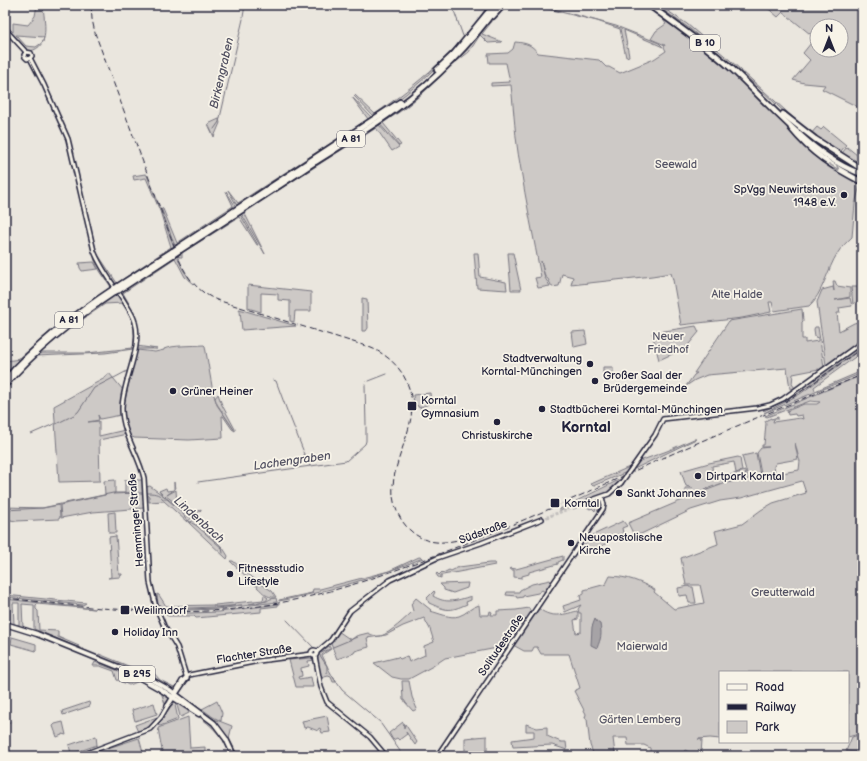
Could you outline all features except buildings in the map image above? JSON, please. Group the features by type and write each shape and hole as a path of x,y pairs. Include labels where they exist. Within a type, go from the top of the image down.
{"highway":[{"name":"A 81","path":"241,209 403,100 448,60 482,20 492,5"},
{"name":"A 81","path":"5,380 65,323 395,110 430,81 470,41 498,5"},
{"path":"470,41 503,5"},
{"name":"B 10","path":"649,5 716,55 783,116 860,170"},
{"name":"B 10","path":"653,5 694,34 718,54 819,151 846,168 862,174"},
{"name":"B 10","path":"783,116 798,137 816,155 833,167 862,181"},
{"name":"A 81","path":"5,385 27,358 35,354 74,320 117,289"}],"main road":[{"name":"Hemminger Straße","path":"5,30 26,52 24,55 25,58 30,58 44,84 68,139 94,251 132,314 137,328 136,342 122,412 125,427 142,470 152,595 162,622 179,651 186,678"},
{"path":"589,501 602,497 613,491 621,483 654,435 661,421 666,418 766,406 779,401 862,342"},
{"name":"Solitudestraße","path":"437,756 603,509 604,504 602,497"},
{"name":"Südstraße","path":"317,652 331,640 345,617 354,607 392,579 429,562 542,519"},
{"name":"B 295","path":"5,625 135,676 168,691 218,729"},
{"name":"Flachter Straße","path":"174,695 186,678 200,673 258,661 313,655 313,651 317,652"},
{"path":"313,655 323,693 329,705 370,737 386,756"},
{"path":"169,701 168,691 178,689 182,699"},
{"path":"167,706 174,695"},
{"path":"79,756 146,730 155,724 174,695"},
{"name":"B 295","path":"174,695 211,720 229,744 234,756"}],"green space":[{"path":"37,5 43,5 45,26 44,37 16,35 26,46 36,47 42,43 37,49 30,51 26,50 5,28 5,24 13,32 13,23 28,25 35,16"},
{"path":"488,5 490,5 477,22 471,28"},
{"path":"504,5 482,34 502,42 488,43 480,35 469,52 451,66 405,108 383,123 401,145 399,146 379,123 427,87 442,73 469,46"},
{"path":"532,5 539,5 616,26 659,43 663,47 624,30 629,56 626,57 620,29 597,21"},
{"name":"Seewald","path":"644,5 647,5 686,33 731,70 781,120 806,149 831,167 862,183 862,186 860,185 855,204 852,237 837,254 818,295 809,306 774,311 772,302 769,302 771,312 742,318 681,325 671,273 571,285 573,277 562,274 559,286 552,287 548,279 545,277 541,261 545,278 550,286 538,288 535,278 541,277 518,154 511,85 491,86 491,83 510,82 506,63 489,63 488,54 508,53 513,49 515,42 522,43 528,44 538,53 599,60 606,67 620,73 654,59 666,51 664,47 665,45 651,39 656,31 666,24 662,18"},
{"path":"656,5 659,5 687,24 731,61 797,121 796,123 758,87 709,45 690,29"},
{"path":"764,5 862,5 862,109 822,89 825,85 804,83 793,80 810,60 803,53 809,46 809,58 849,58 849,18 809,18 809,33 783,12 778,17"},
{"path":"458,44 437,67 407,93 374,117 354,96 355,95 375,114 422,78"},
{"path":"352,97 372,118 237,206 228,190 238,203 368,119"},
{"path":"219,119 220,123 214,137 208,124"},
{"path":"378,124 399,147 392,151 376,128 244,212 265,254 241,213"},
{"path":"817,127 821,130 824,127 846,145 841,151 842,153 847,147 862,159 860,165 862,168 810,135"},
{"path":"147,175 174,247 115,285 97,256 89,223 97,253 117,283 171,247 160,211 146,178 134,180 133,176"},
{"path":"226,191 236,207 175,246 161,208 163,209 177,243 233,206"},
{"path":"240,214 258,245 239,217 182,253 182,257 179,257 178,254"},
{"path":"474,253 478,253 480,277 506,282 507,290 477,288"},
{"path":"508,253 513,253 521,290 511,290"},
{"path":"94,254 114,286 55,328 66,318 111,287 97,267"},
{"path":"177,255 182,268 193,284 185,277 175,258 123,293 136,318 138,330 137,346 157,349 137,349 136,322 120,292"},
{"path":"94,262 98,269 82,271 80,268 79,263"},
{"path":"833,281 835,281 837,286 850,288 850,297 835,300 850,298 852,306 839,308 840,313 837,313 839,331 854,323 862,321 862,340 826,365 817,302 822,290 833,287 834,291"},
{"path":"248,285 311,292 311,311 295,311 294,322 290,321 290,301 278,300 278,294 261,293 261,312 248,308"},
{"path":"851,287 861,287 862,299 853,304"},
{"path":"118,293 130,313 135,327 136,334 133,349 105,353 36,356 65,331","holes":["123,303 134,329 133,348 87,353 40,353 70,328 105,304"]},
{"path":"362,298 367,299 368,328 366,331 362,331"},
{"path":"239,309 296,326 242,330"},
{"path":"802,309 802,339 805,339 805,343 818,341 818,338 815,337 814,329 815,327 818,327 824,367 820,370 793,374 792,384 795,388 792,390 790,389 787,368 707,375 686,386 697,373 694,373 729,321"},
{"name":"Neuer Friedhof","path":"696,326 699,332 684,350 659,360 652,333"},
{"path":"585,331 587,344 574,347 572,332"},
{"path":"862,343 862,347 799,393 764,411 763,410 802,388"},
{"path":"37,344 26,355 20,358 16,359 21,357"},
{"path":"204,345 217,405 235,431 222,416 223,438 189,440 131,438 125,423 124,404 135,353 136,354 137,350 155,352 172,347"},
{"path":"862,348 862,352 814,387 815,391 862,371 862,373 764,413 800,394"},
{"path":"21,359 19,361 5,376 5,361"},
{"path":"603,367 613,367 613,378 605,378 603,374"},
{"path":"109,373 123,390 121,415 100,419 98,415 99,420 88,422 99,421 99,436 125,430 127,434 99,440 100,481 59,482 54,406 105,378"},
{"name":"Greutterwald","path":"862,375 862,382 857,385 862,397 862,733 849,737 849,671 719,671 719,739 698,739 702,740 701,754 715,756 689,756 689,752 685,750 682,756 655,756 650,752 650,748 644,745 628,745 627,738 613,738 615,754 594,756 590,745 587,719 585,718 586,714 574,691 580,688 569,654 541,654 537,647 534,647 532,651 524,651 513,645 508,648 492,649 445,658 409,679 401,679 392,677 374,663 398,657 400,659 407,656 409,662 425,655 424,646 434,642 430,629 424,618 403,626 382,636 393,629 413,611 411,604 416,598 431,610 430,611 452,617 462,615 473,607 479,605 480,615 489,615 490,611 492,612 491,615 497,615 497,611 529,608 530,611 532,611 531,614 537,607 551,615 561,615 577,611 578,619 574,620 576,633 581,632 581,613 579,613 578,609 581,605 565,612 563,606 581,600 580,596 584,594 584,590 606,584 610,576 628,578 655,590 654,592 674,609 704,603 700,585 686,585 681,558 718,544 715,531 742,524 773,503 806,493 802,481 741,498 720,501 691,510 641,534 634,535 628,523 726,483 799,470 800,461 795,443 798,459 776,463 774,466 775,473 761,474 757,453 761,448 769,447 762,447 762,445 764,445 765,421 778,417 778,419 774,419 773,422 800,418 803,419 802,415 788,415 787,411 804,404 817,404 820,402 810,401 767,417 765,416"},
{"path":"430,393 431,403 419,408 418,406 414,405 413,395"},
{"path":"218,394 235,431 217,404 215,398"},
{"path":"696,439 632,470 637,462"},
{"path":"756,453 760,475 748,478 742,456"},
{"path":"738,457 740,458 742,471 736,473 734,462 712,466 713,477 707,478 708,481 745,471 746,478 725,482 685,497 685,488 693,488 686,486 681,471"},
{"path":"630,467 627,472 593,486 591,484 627,468"},
{"path":"623,478 617,486 604,495 574,506 575,507 599,500 602,504 599,512 597,510 599,510 601,506 599,503 597,503 595,511 592,508 590,509 587,507 589,505 573,509 572,506 560,511 560,509"},
{"path":"115,480 115,493 113,494 133,493 125,493 125,480 142,480 144,508 93,512 61,518 60,505 105,495 104,481"},
{"path":"150,486 176,505 189,517 201,510 187,522 164,501 149,502 146,487"},
{"path":"166,488 167,491 174,490 167,495 176,490 177,504 166,496 165,497 159,491"},
{"path":"59,505 59,519 16,521 5,519 5,507 43,508"},
{"path":"115,512 116,533 109,533 108,513"},
{"path":"194,520 223,548 228,556 227,559 189,523"},
{"path":"623,521 627,526 622,528 623,533 606,540 607,543 590,552 586,545 581,546 580,544 583,540 588,542 591,536"},
{"path":"116,536 119,574 122,575 120,577 108,578 111,577 109,537"},
{"path":"563,556 563,560 558,562 558,564 529,572 529,574 522,576 522,578 514,577 514,570 511,570 510,568 516,569"},
{"path":"419,557 423,558 392,570"},
{"path":"230,561 233,561 259,583 256,586"},
{"path":"495,563 495,565 441,575 441,578 436,574 437,573 439,575 442,572 443,573 449,570 451,571 459,567"},
{"path":"384,572 316,593 279,601 312,593 313,589 320,589"},
{"path":"550,580 551,583 545,592 542,590 538,593 517,598 516,596 506,595 507,592 519,592 532,584"},
{"path":"260,583 272,591 276,597 270,597 263,593 257,587"},
{"path":"468,583 467,588 453,593 444,590 440,584"},
{"path":"689,586 693,587 696,603 689,603 687,595 679,596 678,588"},
{"path":"434,591 433,596 442,600 451,601 471,596 471,600 466,602 467,604 448,610 429,603 427,598"},
{"path":"157,594 166,606 214,605 214,607 164,609 162,606 163,609 158,610"},
{"path":"5,595 86,603 83,605 5,597"},
{"path":"264,595 268,598 266,601 249,604 267,601 276,598 277,602 217,609 162,611 242,605 215,607 215,605 263,600"},
{"path":"5,599 95,609 36,605 36,609 38,611 39,630 58,631 58,637 79,646 77,647 34,629 34,605 22,604 23,627 78,648 76,649 5,623 5,621 9,622 9,602 5,602","holes":["13,603 19,603 19,625 14,624"]},
{"path":"278,604 278,606 261,608 261,612 196,618 194,616 168,616 165,614 219,612"},
{"path":"338,631 351,640 356,636 368,633 378,636 367,638 369,647 337,659 331,644"},
{"path":"12,637 36,644 36,651 11,644"},
{"path":"329,646 331,649 322,655 336,682 333,682 331,677 328,676 321,678 319,668 319,652 320,653"},
{"path":"99,654 148,674 153,672 160,680 174,687 172,689 97,657"},
{"path":"311,658 314,660 308,661 309,666 301,668 302,676 298,677 299,679 311,677 313,687 296,687 289,660"},
{"path":"95,662 142,681 160,690 169,698 165,704 161,692 140,681 129,685 117,680 114,671 100,666 93,666"},
{"path":"402,681 409,681 412,697 417,709 413,711 403,700"},
{"path":"180,694 214,719 232,726 229,738 238,756 235,756 228,740 197,707"},
{"path":"175,701 187,706 213,726 222,736 232,756 213,728 187,709 189,713 181,717 177,705 175,705 178,719 160,726 157,725"},
{"path":"217,701 222,713 221,721 202,709"},
{"path":"89,702 90,706 63,715 62,711"},
{"path":"154,703 157,714 135,721 132,710"},
{"path":"327,716 330,732 322,733 320,728 318,731 308,727 304,728 302,721"},
{"path":"157,717 158,718 151,726 138,732 135,725"},
{"path":"188,717 190,748 205,747 205,756 163,756 158,728"},
{"path":"63,722 66,735 62,734 57,737 53,726"},
{"path":"403,722 404,728 405,724 417,742 415,745 406,732 407,734 399,740 397,738 393,740 389,733"},
{"path":"526,724 537,728 547,727 547,736 561,742 566,742 567,750 552,745 513,747 512,740 534,737 534,731 526,731"},
{"path":"862,734 862,756 856,756 856,752 846,751 852,737"},
{"path":"96,736 97,745 71,754 69,745"},
{"path":"487,736 487,756 465,755 465,738"},
{"path":"139,738 144,756 81,756 104,746 105,749"}],"shaded area":[{"path":"595,619 600,624 601,631 597,648 591,645 592,627"}],"waterway":[{"name":"Birkengraben","path":"243,17 245,5"},
{"path":"452,5 463,36"},
{"name":"Birkengraben","path":"214,129 219,122 243,19"},
{"path":"114,378 127,371"},
{"name":"Lachengraben","path":"369,381 387,374"},
{"path":"56,424 78,412 94,388 113,378"},
{"path":"273,380 276,381 289,416"},
{"name":"Lachengraben","path":"365,385 366,425"},
{"path":"290,417 303,450"},
{"path":"31,434 54,424"},
{"name":"Lachengraben","path":"198,482 346,461 365,444 366,427"},
{"path":"303,452 310,466"},
{"name":"Lachengraben","path":"5,510 42,508 113,493 143,493"},
{"name":"Lindenbach","path":"146,493 156,494 163,499 167,499 181,511 187,520 197,526 222,548 223,553"},
{"name":"Lindenbach","path":"287,620 315,649"},
{"path":"333,647 357,637"},
{"path":"321,653 330,649"},
{"name":"Lindenbach","path":"319,654 327,666 327,673 331,674 342,690 380,722"},
{"path":"5,724 10,722"},
{"name":"Lindenbach","path":"381,724 400,751"}],"tunnel":[{"path":"542,519 589,501"}],"railway":[{"path":"91,5 95,33 179,259 194,284 204,293 217,300 366,346 377,350 391,360 402,373 409,388 412,402 411,416 393,485 393,495 398,514 410,530 417,536 426,540 444,542 469,537"},
{"path":"785,402 862,348"},
{"path":"5,598 98,608 191,612 253,607 328,592 377,577 495,532 564,503 718,434 862,375"}],"place":[{"name":"SpVgg Neuwirtshaus 1948 e.V.","path":"844,195"},
{"name":"Stadtverwaltung Korntal-Münchingen","path":"590,364"},
{"name":"Großer Saal der Brüdergemeinde","path":"595,381"},
{"name":"Grüner Heiner","path":"173,391"},
{"name":"Korntal Gymnasium","path":"412,406"},
{"name":"Stadtbücherei Korntal-Münchingen","path":"542,409"},
{"name":"Christuskirche","path":"497,422"},
{"name":"Dirtpark Korntal","path":"698,476"},
{"name":"Sankt Johannes","path":"619,493"},
{"name":"Korntal","path":"555,503"},
{"name":"Neuapostolische Kirche","path":"571,543"},
{"name":"Fitnessstudio Lifestyle","path":"230,574"},
{"name":"Weilimdorf","path":"125,610"},
{"name":"Holiday Inn","path":"115,632"}],"district":[{"name":"Korntal","path":"586,427"}],"park label":[{"name":"Alte Halde","path":"737,294"},
{"name":"Maierwald","path":"642,646"},
{"name":"Gärten Lemberg","path":"640,719"}]}
